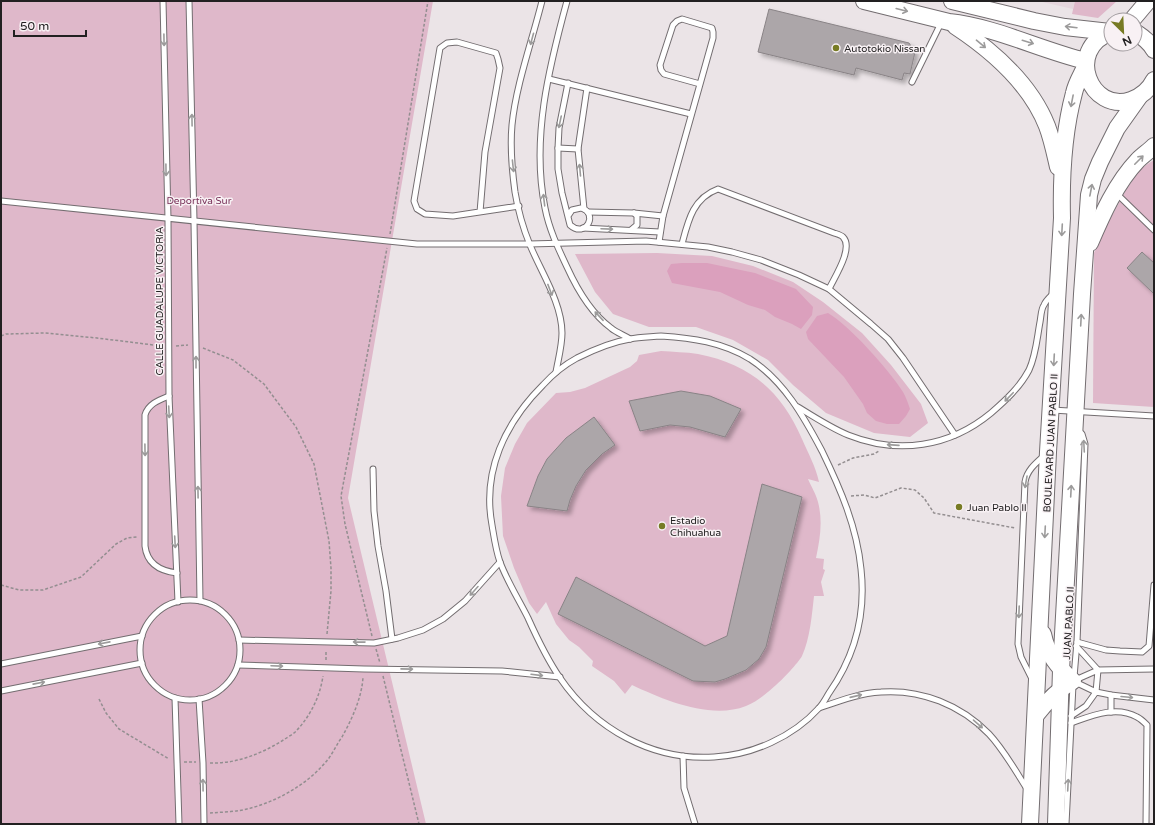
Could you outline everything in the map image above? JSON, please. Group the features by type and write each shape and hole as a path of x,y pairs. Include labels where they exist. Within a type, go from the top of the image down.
{"main road":[{"path":"864,1 946,21 982,28 1086,63 1089,80 1098,93 1108,99 1128,101 1148,90"},
{"path":"952,1 1065,27 1103,31"},
{"path":"1139,12 1148,1"},
{"path":"946,21 974,38 1023,83 1040,109 1048,126 1062,186"},
{"name":"BOULEVARD JUAN PABLO II","path":"1030,824 1048,452 1062,218 1063,159 1074,92 1086,63 1089,51 1094,43 1103,35"},
{"path":"1143,37 1152,43"},
{"path":"1056,824 1074,564 1075,420 1089,195 1093,179 1100,162 1117,128 1148,90"},
{"path":"1085,254 1102,217 1124,178 1137,160 1154,146"},
{"path":"1058,291 1082,294"},
{"path":"1040,622 1045,644 1065,680"},
{"path":"1036,715 1065,680"}],"lane":[{"name":"CALLE GUADALUPE VICTORIA","path":"163,1 168,219 169,396 178,602"},
{"path":"189,1 200,601"},
{"path":"542,1 518,93 512,125 511,155 515,192 530,244 558,311 562,333 556,372"},
{"path":"567,1 548,79 540,135 540,170 545,208 556,243 572,277 586,300 598,316 612,329 630,338"},
{"path":"658,242 663,216 700,84 713,32 712,28 682,19 673,25 660,65 661,70 664,74 700,84"},
{"path":"912,82 946,21"},
{"path":"480,212 485,152 500,68 496,53 457,42 447,43 440,48 414,201 417,209 425,214 453,216 480,212 519,206"},
{"path":"548,79 691,114"},
{"path":"568,83 559,128 558,169 570,225 579,229 660,232"},
{"path":"583,228 587,226 590,221 590,216 586,210 578,149 587,88"},
{"path":"558,148 578,149"},
{"path":"682,244 688,220 697,202 714,190 718,189 843,237 846,245 846,253 829,289"},
{"path":"1115,193 1154,230"},
{"path":"1,201 417,244 530,244 646,241 708,247 732,252 761,260 829,289 888,339 919,381 955,435"},
{"path":"568,216 575,208 663,216"},
{"path":"631,230 638,225 637,216 634,213"},
{"path":"796,406 825,424 849,435 870,442 914,446 935,443 955,435 982,420 1006,401 1015,390 1029,370 1035,353 1043,306 1058,291"},
{"path":"661,336 706,340 726,347 749,359 767,372 782,387 796,406 816,439 843,497 856,539 861,567 863,596 859,628 850,655 836,683 819,708 804,722 785,735 762,746 741,753 716,757 692,757 672,754 639,745 615,732 595,717 575,697 560,677 540,644 500,562 491,523 490,495 493,470 499,449 508,430 520,410 556,372 577,358 600,348 630,338 661,336"},
{"path":"169,396 150,406 146,410 145,415 145,537 146,552 149,558 157,567 165,572 177,573"},
{"path":"1051,410 1075,420 1154,416"},
{"path":"1037,689 1021,657 1018,644 1023,530 1026,477 1032,466 1048,452"},
{"path":"373,469 374,511 392,639"},
{"path":"239,640 374,643 423,630 443,619 465,601 500,562"},
{"name":"JUAN PABLO II","path":"1066,824 1071,716 1065,680 1076,644 1074,564"},
{"path":"1076,644 1113,650 1142,652 1146,649 1149,646 1154,585"},
{"path":"189,600 200,601 214,606 225,614 234,626 239,640 240,652 238,665 229,681 215,693 199,699 186,700 175,698 164,693 154,685 146,675 140,649 142,636 148,624 156,614 166,606 189,600"},
{"path":"1,664 142,636"},
{"path":"1071,716 1086,706 1096,692 1098,670 1076,644"},
{"path":"1,691 142,663"},
{"path":"238,665 502,671 560,677"},
{"path":"1065,680 1098,670 1154,669"},
{"path":"1065,680 1096,692 1154,700"},
{"path":"819,708 841,700 880,692 900,691 919,694 939,700 955,708 973,720 988,734 1002,750 1031,795"},
{"path":"1111,695 1111,712"},
{"path":"175,698 179,824"},
{"path":"199,699 203,763 204,824"},
{"path":"1071,723 1100,713 1111,712 1137,717 1147,725 1154,725"},
{"path":"1146,824 1147,725"},
{"path":"683,756 684,788 695,824"}],"path":[{"path":"419,824 345,524 341,496 389,241 428,1"},
{"path":"1,336 6,334 45,333 169,347 196,345 233,360 264,384 296,427 314,464 329,541 331,592 326,655 321,689 309,715 296,732 272,747 253,756 220,763 177,762 151,750 119,729 106,713 98,699"},
{"path":"830,469 853,458 874,454 892,445"},
{"path":"843,497 864,495 875,498 901,488 915,490 924,498 934,513 1023,530"},
{"path":"1,585 19,590 43,590 81,577 116,544 127,538 145,537"},
{"path":"204,814 246,809 268,802 292,790 316,772 329,757 348,727 363,681 364,669"}],"shaded area":[{"path":"1038,1 1075,1 1073,9"},
{"path":"707,263 755,273 796,289 813,307 812,315 801,329 775,317 765,310 748,305 720,292 672,283 667,271 671,264"},
{"path":"828,313 847,327 858,338 889,372 903,392 910,409 899,424 887,424 876,421 867,413 863,404 844,377 808,339 806,332 817,316"}],"green space":[{"name":"Deportiva Sur","path":"1,1 433,1 348,498 426,824 1,824"},
{"path":"1075,1 1117,1 1098,18 1072,14"},
{"path":"1154,160 1154,407 1093,403 1094,253 1126,190 1140,169"},
{"path":"657,253 712,256 753,266 793,282 823,302 862,333 891,365 921,404 928,423 910,437 874,433 826,413 793,385 768,360 733,340 696,327 649,327 613,314 595,292 575,254"},
{"name":"Estadio Chihuahua","path":"661,351 693,353 717,359 733,365 762,382 774,394 794,422 812,460 819,482 808,479 820,509 819,544 816,558 824,559 823,569 825,570 821,582 824,596 814,596 805,649 794,667 769,691 750,704 732,710 718,711 688,706 658,697 632,685 625,694 614,681 592,666 593,661 579,647 569,640 556,624 546,602 537,614 529,603 514,568 503,536 501,496 505,468 515,444 527,423 556,393 570,392 585,388 630,367 637,361 639,355"}],"building":[{"name":"Autotokio Nissan","path":"769,9 909,43 915,52 910,74 904,73 902,80 856,68 854,75 758,52"},
{"path":"1142,252 1154,263 1154,294 1127,268"},
{"path":"681,391 710,396 741,409 725,437 690,427 670,425 640,431 629,401"},
{"path":"594,417 615,445 602,454 586,470 576,486 567,511 527,506 538,476 547,459 566,438"},
{"path":"762,484 802,497 766,647 759,659 746,670 715,682 693,681 558,614 576,577 705,646 727,636"}],"place":[{"name":"Autotokio Nissan","path":"836,48"},
{"name":"Juan Pablo ll","path":"959,507"},
{"name":"Estadio Chihuahua","path":"662,526"}]}
